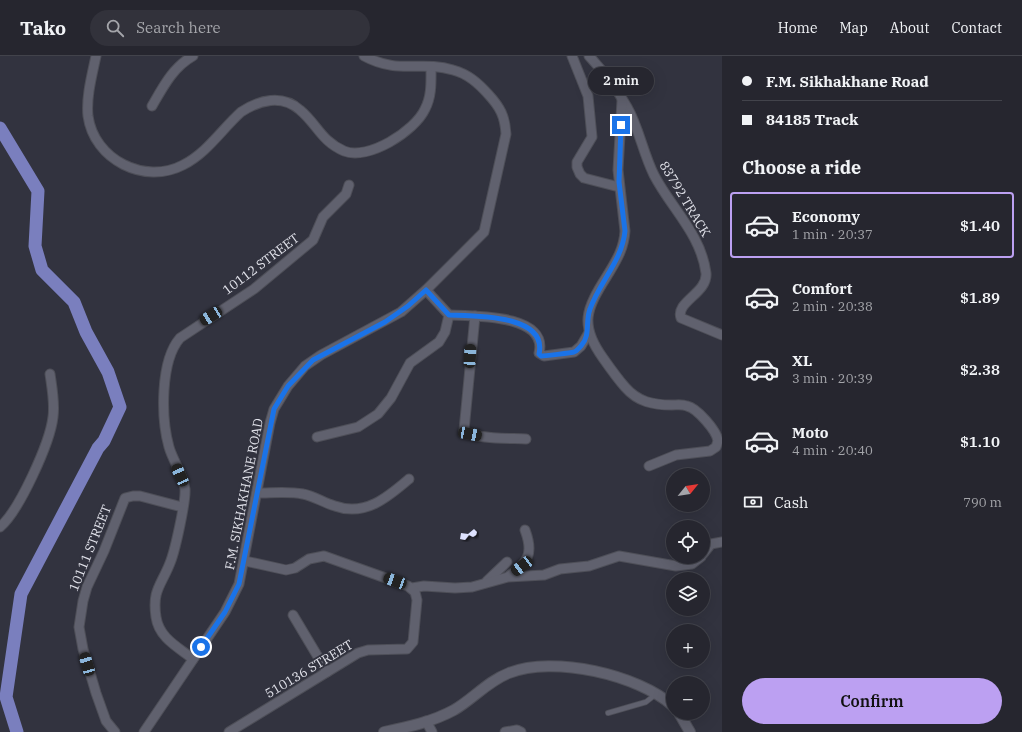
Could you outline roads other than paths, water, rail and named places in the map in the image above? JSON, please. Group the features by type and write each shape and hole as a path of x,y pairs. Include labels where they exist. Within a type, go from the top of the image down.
{"street":[{"path":"96,56 89,93 88,114 96,138 101,147 116,162 137,170 159,172 184,165 194,158 241,112 250,106 265,100 282,101 296,107 306,116 328,142 340,149 351,153 369,151 409,129 420,118 429,100 431,67"},
{"path":"152,106 173,72 183,62 193,56"},
{"name":"F.M. SIKHAKHANE ROAD","path":"144,732 233,599 239,584 245,561 274,409 293,380 313,360 385,322 408,306 426,290 485,230 506,134 505,119 501,109 470,77 453,70 431,67 392,67 381,64 364,56"},
{"path":"572,56 588,96 592,134 591,141 577,162 577,167 580,174 584,178 619,187"},
{"name":"83792 TRACK","path":"589,56 611,83 630,113 645,156 654,176 691,230 702,256 706,274 704,283 697,293 683,306 680,315 685,320 722,335"},
{"path":"622,100 618,170 625,231 623,247 590,308 587,324 588,334 593,345 621,383 635,397 655,404 689,406 706,422 718,438 718,444 710,451 676,455 649,466"},
{"name":"10112 STREET","path":"193,659 169,642 161,632 156,620 154,604 158,587 172,557 185,488 168,446 164,422 165,383 173,348 176,342 186,333 254,289 313,240 323,217 346,194 349,185"},
{"path":"426,290 449,315 506,319 526,327 538,339 541,345 539,354 544,356 574,352 581,346 588,334"},
{"path":"317,436 350,429 372,420 388,403 414,358 439,342 442,338 449,315"},
{"path":"475,316 464,430 467,433 480,436 526,439"},
{"path":"0,527 9,518 26,487 51,426 54,410 50,374"},
{"path":"257,493 302,494 335,506 357,509 371,506 384,500 409,479"},
{"name":"10111 STREET","path":"115,732 103,714 80,638 79,627 83,601 91,578 104,552 125,498 140,496 182,507"},
{"path":"508,577 522,566 529,554 530,543 525,530"},
{"path":"710,545 722,542"},
{"path":"245,561 286,570 295,568 309,559 324,556 412,588 424,586 455,588 508,577 544,575 560,569 589,566 619,556 676,566 692,564"},
{"path":"484,583 507,562"},
{"name":"510136 STREET","path":"229,732 364,651 402,650 410,646 413,642 417,600 412,588"},
{"path":"293,615 327,672"},
{"path":"384,732 426,721 454,709 500,677 524,668 583,668 636,683 666,701"},
{"path":"683,720 690,732"},
{"path":"426,721 432,732"},
{"path":"505,732 517,730 520,732"}],"lane":[{"path":"608,713 646,702 656,694"}],"waterway":[{"path":"0,128 38,191 35,246 42,270 74,302 86,332 108,372 120,407 104,441 98,448 21,594 6,697 17,732"}]}
